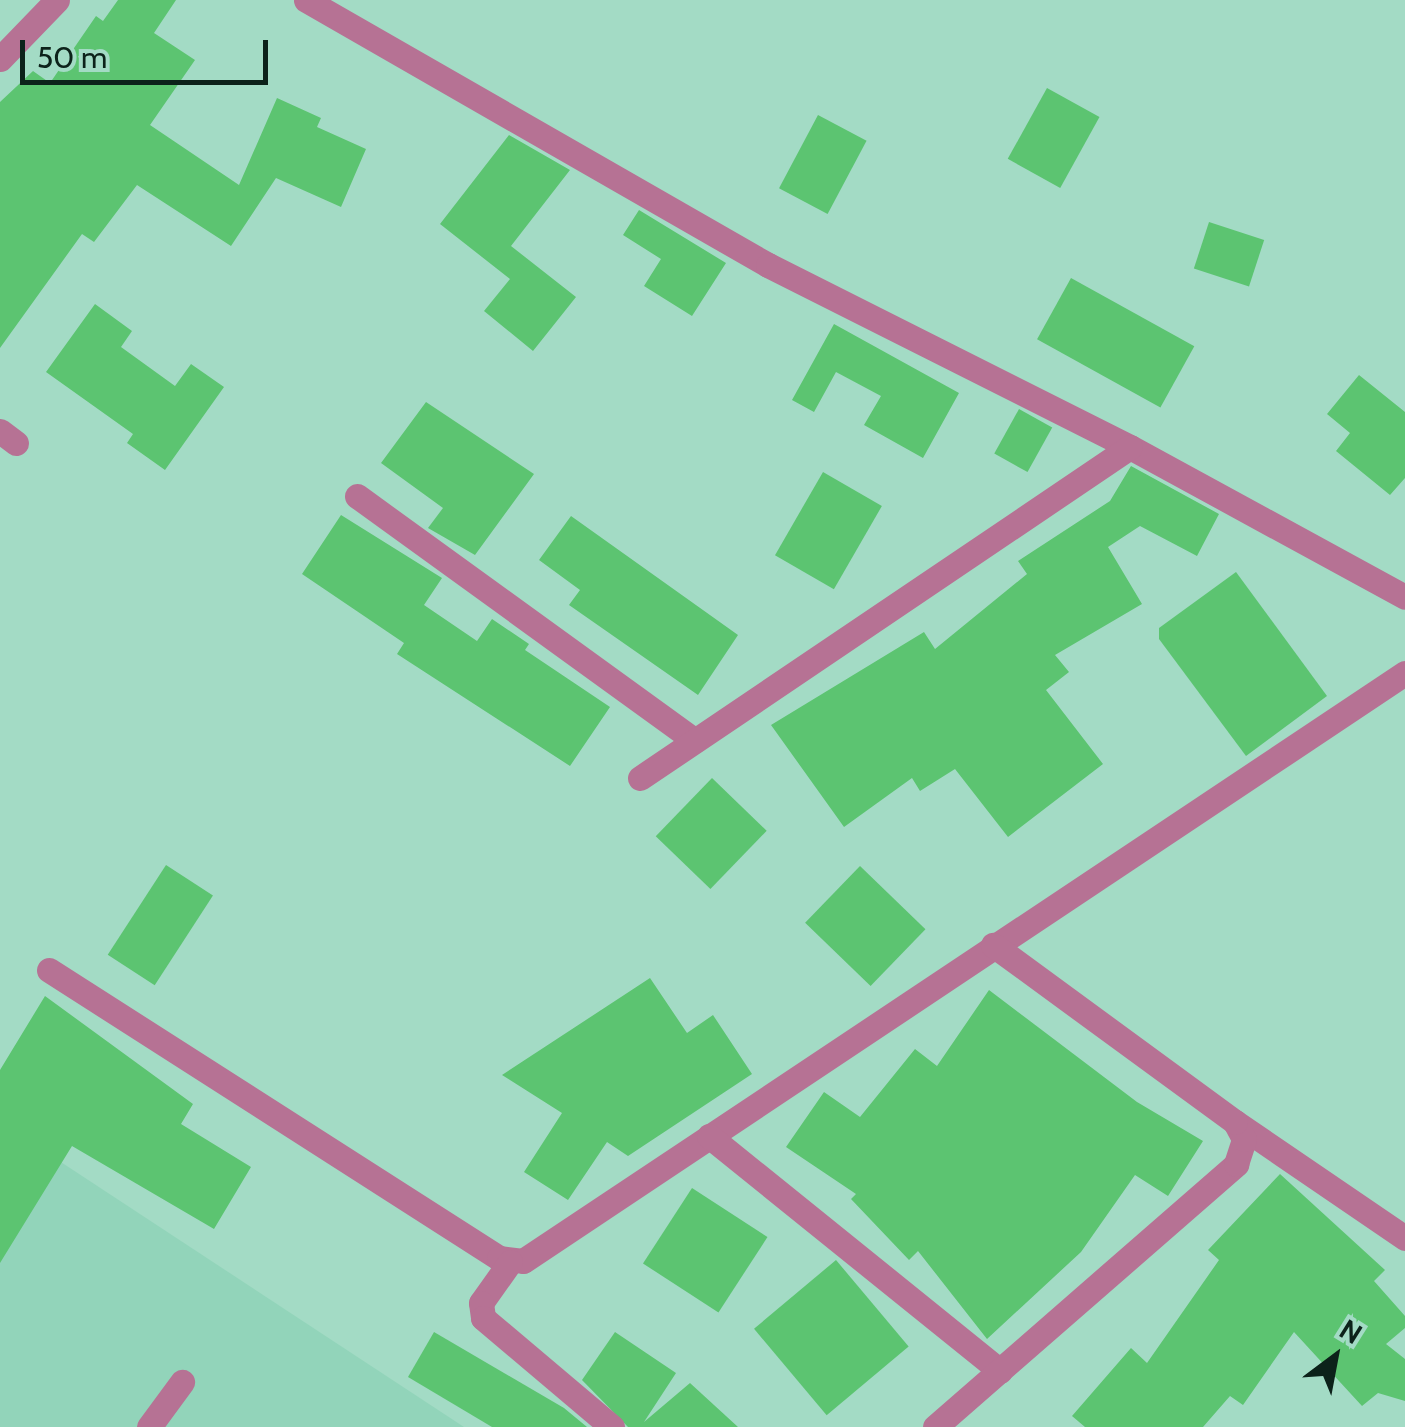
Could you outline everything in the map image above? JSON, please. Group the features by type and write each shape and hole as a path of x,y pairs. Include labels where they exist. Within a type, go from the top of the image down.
{"street":[{"path":"0,60 57,0"},
{"path":"306,0 768,265 1130,448 1405,596"},
{"path":"640,778 1130,448"},
{"path":"358,496 695,741"},
{"path":"612,1427 483,1318 482,1303 510,1262 532,1257 993,945 1405,673"},
{"path":"993,945 1235,1122 1405,1238"},
{"path":"49,970 510,1262"},
{"path":"936,1427 1236,1164 1244,1139 1235,1122"},
{"path":"709,1136 1000,1371"},
{"path":"149,1427 182,1382"}],"shaded area":[{"path":"0,1122 464,1427 0,1427"}],"building":[{"path":"118,0 176,0 154,33 195,60 150,125 239,185 277,98 321,118 317,127 366,149 341,207 276,178 231,246 137,185 94,242 82,234 0,348 0,102 33,71 50,83 96,16 103,21"},
{"path":"1047,88 1099,117 1060,188 1008,159"},
{"path":"818,115 867,141 828,214 779,188"},
{"path":"509,135 570,170 511,246 576,297 533,351 484,311 510,279 440,224"},
{"path":"639,210 726,263 692,316 644,286 661,259 623,235"},
{"path":"1209,222 1264,240 1249,287 1194,269"},
{"path":"1071,278 1194,346 1160,408 1037,339"},
{"path":"95,304 132,331 121,347 175,386 191,364 224,387 165,470 127,443 133,434 46,372"},
{"path":"834,324 959,393 923,458 864,425 881,396 836,372 814,412 792,400"},
{"path":"1359,375 1405,412 1405,478 1390,495 1336,451 1350,433 1327,414"},
{"path":"426,402 534,474 475,555 428,528 443,508 381,463"},
{"path":"1019,409 1052,427 1028,472 994,454"},
{"path":"1131,466 1219,514 1197,556 1140,526 1108,547 1142,604 1055,655 1069,672 1046,690 1103,764 1008,837 955,769 920,791 912,778 844,827 771,725 924,632 935,649 1027,574 1018,561 1110,501"},
{"path":"823,472 882,506 834,589 775,555"},
{"path":"341,515 442,578 424,605 477,641 492,619 529,644 525,650 610,707 570,766 397,654 404,643 302,574"},
{"path":"571,516 738,635 698,695 569,605 580,590 539,560"},
{"path":"1236,572 1327,696 1246,756 1159,639 1159,628"},
{"path":"712,778 767,831 710,889 656,836"},
{"path":"166,865 213,895 155,985 108,955"},
{"path":"860,866 925,929 871,986 805,923"},
{"path":"650,978 687,1033 713,1015 752,1074 628,1156 607,1142 568,1200 524,1172 562,1113 502,1075"},
{"path":"989,990 1137,1102 1203,1141 1168,1196 1135,1175 1081,1252 987,1339 918,1251 909,1260 851,1199 856,1194 786,1147 824,1092 860,1117 915,1049 937,1066"},
{"path":"45,996 193,1104 181,1124 251,1167 214,1229 72,1146 0,1263 0,1070"},
{"path":"1280,1174 1385,1270 1374,1281 1405,1316 1405,1328 1386,1344 1405,1359 1405,1401 1378,1393 1362,1406 1294,1332 1243,1405 1230,1396 1203,1427 1085,1427 1072,1416 1131,1348 1147,1363 1219,1260 1208,1250"},
{"path":"692,1188 767,1237 718,1312 643,1263"},
{"path":"836,1260 909,1347 827,1415 754,1329"},
{"path":"434,1332 564,1408 587,1427 492,1427 408,1377"},
{"path":"615,1332 676,1373 644,1422 690,1383 738,1427 628,1427 582,1380"}]}
